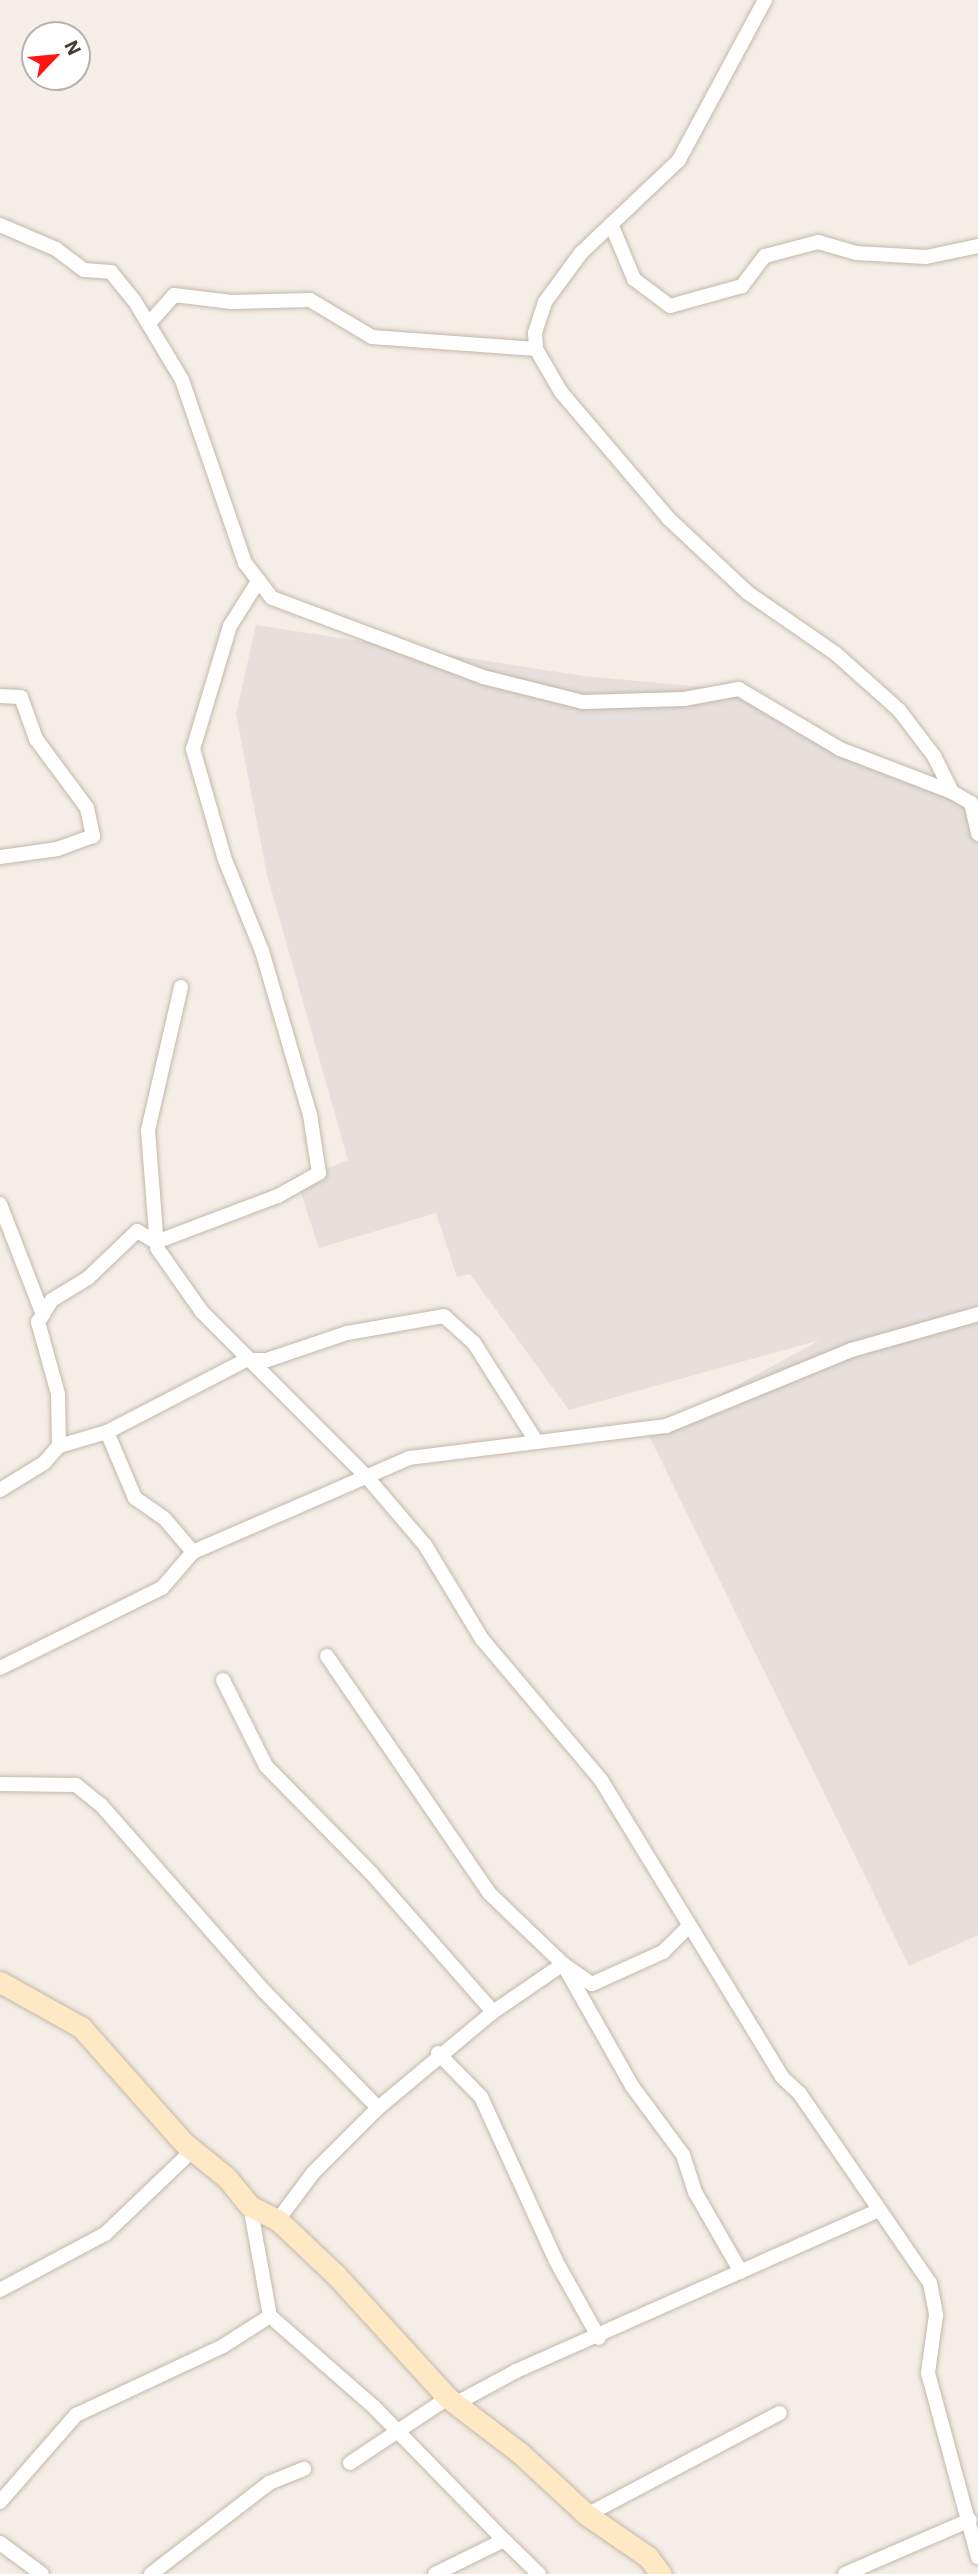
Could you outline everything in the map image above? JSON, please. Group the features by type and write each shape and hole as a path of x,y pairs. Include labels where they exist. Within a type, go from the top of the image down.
{"street":[{"path":"765,0 679,160 611,224 545,302 534,333 536,349 561,392 669,519 748,593 835,653 899,710 934,755 952,792"},
{"path":"611,224 634,279 670,306 742,286 765,256 818,242 856,253 926,257 978,246"},
{"path":"0,225 56,249 84,270 111,272 150,323 182,380 246,563 272,598 300,611 483,677 583,702 684,699 739,689 840,749 952,792 971,803 978,834"},
{"path":"150,323 174,295 232,302 310,300 372,337 536,349"},
{"path":"59,1446 58,1394 39,1341 43,1315 52,1300 88,1278 137,1231 156,1241 278,1196 319,1173 310,1115 262,951 225,860 193,749 230,626 259,580"},
{"path":"0,696 21,697 36,739 87,808 93,836 58,849 0,857"},
{"path":"181,987 148,1130 156,1241 202,1312 246,1360 366,1476 425,1545 482,1639 601,1780 661,1874 687,1928 726,1978 782,2077 807,2104 935,2295 928,2373 944,2445 970,2520 978,2557"},
{"path":"0,1204 43,1315"},
{"path":"0,1668 162,1588 193,1552 409,1458 534,1438 583,1440 666,1426 851,1350 978,1314"},
{"path":"0,1490 44,1463 59,1446 107,1432 246,1360 267,1360 347,1333 444,1316 474,1343 534,1438"},
{"path":"107,1432 135,1498 164,1518 193,1552"},
{"path":"327,1656 489,1893 563,1964 592,1984 663,1952 687,1928"},
{"path":"223,1680 266,1766 371,1872 493,2012"},
{"path":"0,1784 76,1785 101,1805 264,1991 378,2108"},
{"path":"278,2220 313,2173 438,2053 563,1964"},
{"path":"563,1964 632,2087 683,2155 695,2192 741,2272"},
{"path":"0,1982 81,2027 194,2150 250,2206 278,2220 336,2275 453,2401 587,2515 648,2557 661,2574"},
{"path":"438,2053 481,2097 599,2338"},
{"path":"0,2290 105,2234 194,2150"},
{"path":"250,2206 270,2316 374,2407 395,2433 539,2574"},
{"path":"350,2463 395,2433 453,2401 516,2371 599,2338 877,2211"},
{"path":"0,2502 76,2415 223,2346 270,2316"},
{"path":"587,2515 780,2413"},
{"path":"151,2574 269,2483 304,2469"},
{"path":"845,2574 970,2520"},
{"path":"435,2574 504,2540"},
{"path":"0,2543 42,2574"}],"shaded area":[{"path":"256,625 583,676 736,690 978,809 978,1935 909,1966 648,1434 820,1340 569,1410 470,1274 457,1277 436,1213 319,1248 297,1181 348,1160 267,875 236,714"}]}
